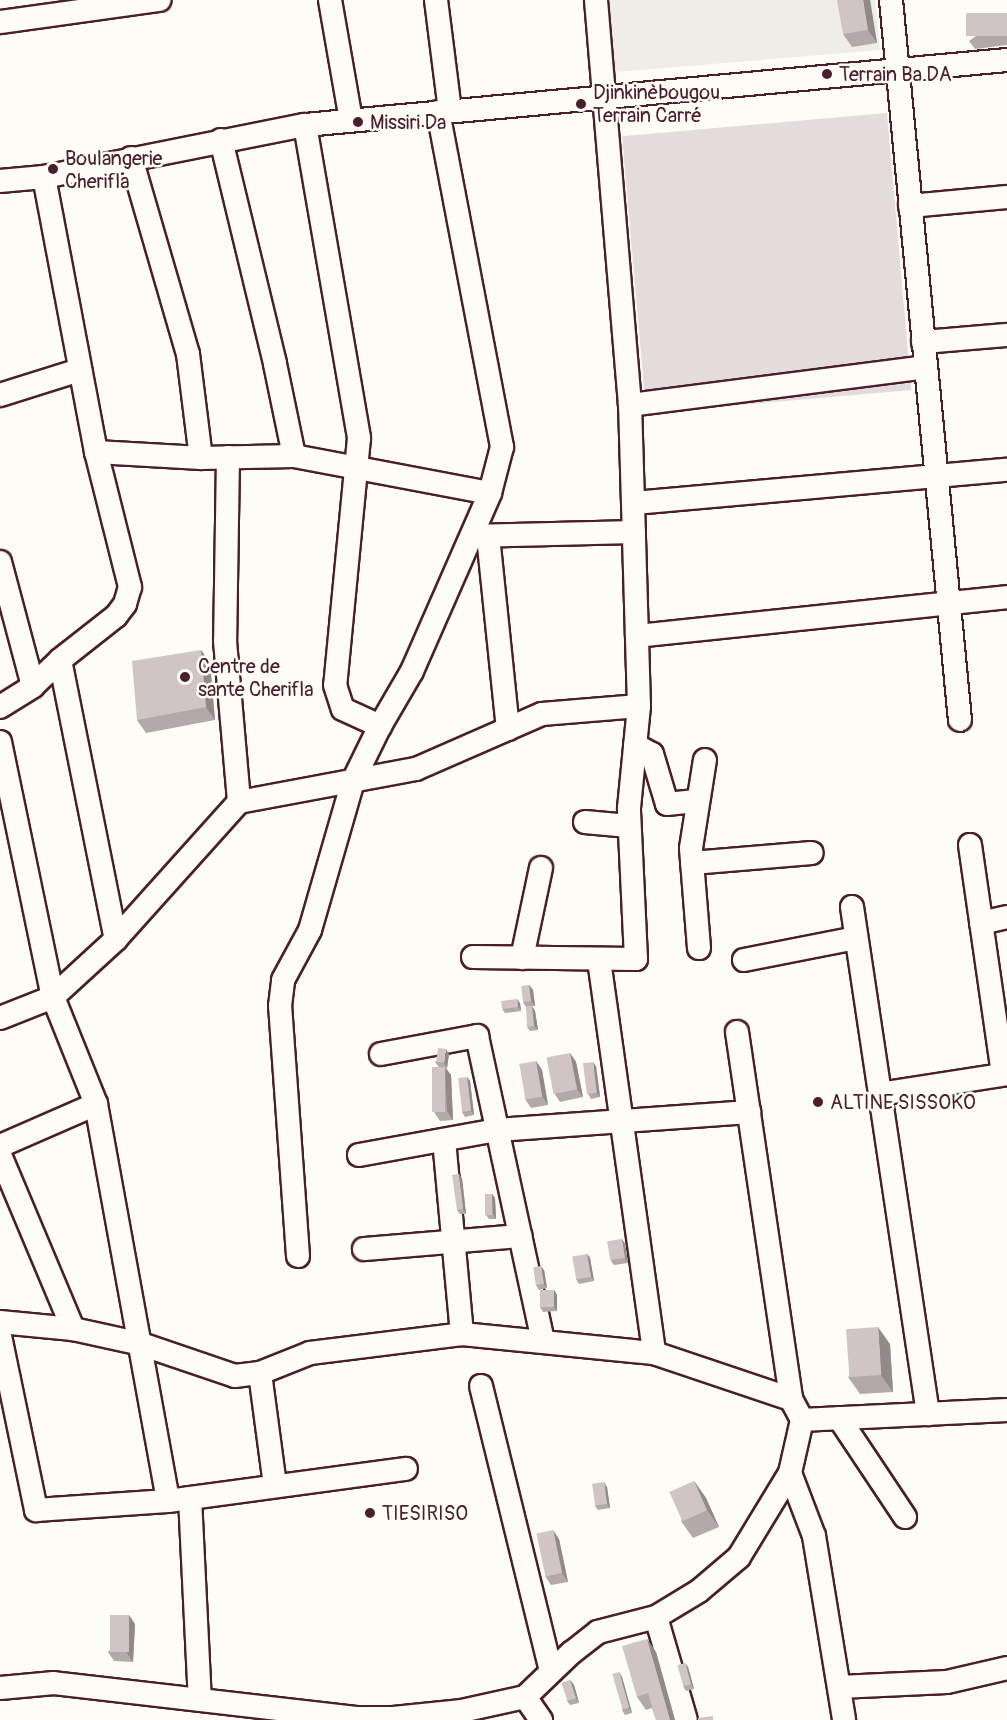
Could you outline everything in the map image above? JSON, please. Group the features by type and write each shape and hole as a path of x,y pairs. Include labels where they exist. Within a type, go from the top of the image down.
{"street":[{"path":"0,22 159,0"},
{"path":"330,0 351,120"},
{"path":"298,1256 280,1006 283,980 310,930 353,781 380,726 412,671 479,536 502,447 444,112 436,0"},
{"path":"473,957 636,959 629,826 639,706 630,405 596,0"},
{"path":"891,0 960,720"},
{"path":"0,181 45,177 305,125 1007,60"},
{"path":"305,125 359,438 335,686 344,709 380,726"},
{"path":"221,140 275,364 294,456"},
{"path":"132,158 188,354 201,458"},
{"path":"0,707 33,686 60,660 116,616 125,604 130,587 96,452 45,177"},
{"path":"910,206 1007,197"},
{"path":"923,342 1007,335"},
{"path":"630,405 926,366"},
{"path":"0,395 81,370"},
{"path":"96,452 201,458 294,456 490,493"},
{"path":"228,457 225,642 238,802"},
{"path":"634,503 1007,470"},
{"path":"479,536 634,532"},
{"path":"479,536 508,729"},
{"path":"0,562 33,686"},
{"path":"637,636 1007,597"},
{"path":"60,660 116,939"},
{"path":"0,1018 53,997 116,939 238,802 416,769 542,714 639,706"},
{"path":"0,742 53,997 96,1104 168,1501"},
{"path":"635,745 652,754 667,804 698,801"},
{"path":"699,948 690,848 705,760"},
{"path":"585,822 629,826"},
{"path":"880,1094 1005,1074 970,845"},
{"path":"692,863 812,853"},
{"path":"522,958 541,868"},
{"path":"852,907 928,1414"},
{"path":"981,923 1007,917"},
{"path":"744,960 856,938"},
{"path":"599,960 654,1353"},
{"path":"0,1688 54,1683 356,1718 393,1719 448,1716 525,1697 598,1632 656,1617 699,1591 740,1557 790,1473 802,1420 791,1399 737,1032"},
{"path":"381,1054 477,1036 543,1342"},
{"path":"0,1146 96,1104"},
{"path":"359,1155 497,1130 749,1112"},
{"path":"444,1140 462,1334"},
{"path":"0,1155 73,1329"},
{"path":"364,1249 520,1236"},
{"path":"0,1322 73,1329 141,1344 235,1376 260,1373 310,1353 462,1334 654,1353 791,1399"},
{"path":"0,1336 36,1510 168,1501 406,1468"},
{"path":"260,1373 275,1486"},
{"path":"481,1386 551,1672"},
{"path":"802,1420 1007,1410"},
{"path":"838,1418 905,1517"},
{"path":"790,1473 814,1536 844,1720"},
{"path":"190,1498 200,1700"},
{"path":"656,1617 686,1720"},
{"path":"839,1687 947,1682 1007,1668"},
{"path":"525,1697 541,1720"}],"shaded area":[{"path":"608,0 875,0 880,50 615,72"},
{"path":"887,113 911,390 646,413 622,136"}],"building":[{"path":"837,0 863,0 868,30 843,34"},
{"path":"966,13 1007,13 1007,36 966,36"},
{"path":"201,650 206,707 137,720 132,661"},
{"path":"529,985 531,1001 523,1002 521,986"},
{"path":"517,999 518,1007 502,1009 501,1001"},
{"path":"532,1006 534,1026 527,1027 526,1007"},
{"path":"438,1048 446,1049 444,1063 436,1062"},
{"path":"570,1053 577,1089 554,1094 546,1058"},
{"path":"536,1061 542,1096 526,1099 519,1064"},
{"path":"593,1062 597,1093 587,1094 583,1063"},
{"path":"432,1067 445,1067 445,1112 432,1112"},
{"path":"467,1077 471,1111 462,1112 458,1078"},
{"path":"459,1174 463,1209 457,1210 452,1175"},
{"path":"485,1194 492,1194 492,1215 485,1215"},
{"path":"622,1239 625,1258 610,1260 607,1241"},
{"path":"587,1254 591,1277 576,1279 572,1257"},
{"path":"541,1266 544,1284 536,1285 533,1267"},
{"path":"540,1290 554,1290 554,1307 540,1307"},
{"path":"878,1327 881,1375 849,1377 846,1329"},
{"path":"694,1481 707,1510 682,1521 669,1492"},
{"path":"604,1482 607,1504 595,1505 592,1484"},
{"path":"553,1530 562,1573 546,1577 536,1534"},
{"path":"110,1615 129,1615 129,1652 110,1652"},
{"path":"647,1639 670,1720 656,1720 648,1693 637,1697 622,1646"},
{"path":"685,1663 691,1684 683,1686 677,1665"},
{"path":"619,1672 629,1708 622,1709 612,1674"},
{"path":"570,1680 576,1698 567,1701 561,1683"},
{"path":"713,1716 713,1720 698,1720 698,1718"}],"place":[{"name":"Terrain Ba DA","path":"827,74"},
{"name":"Djinkinèbougou Terrain Carré","path":"581,104"},
{"name":"Missiri Da","path":"358,122"},
{"name":"Boulangerie Cherifla","path":"53,169"},
{"name":"Centre de sante Cherifla","path":"185,677"},
{"name":"ALTINE SISSOKO","path":"818,1102"},
{"name":"TIESIRISO","path":"370,1513"}]}
